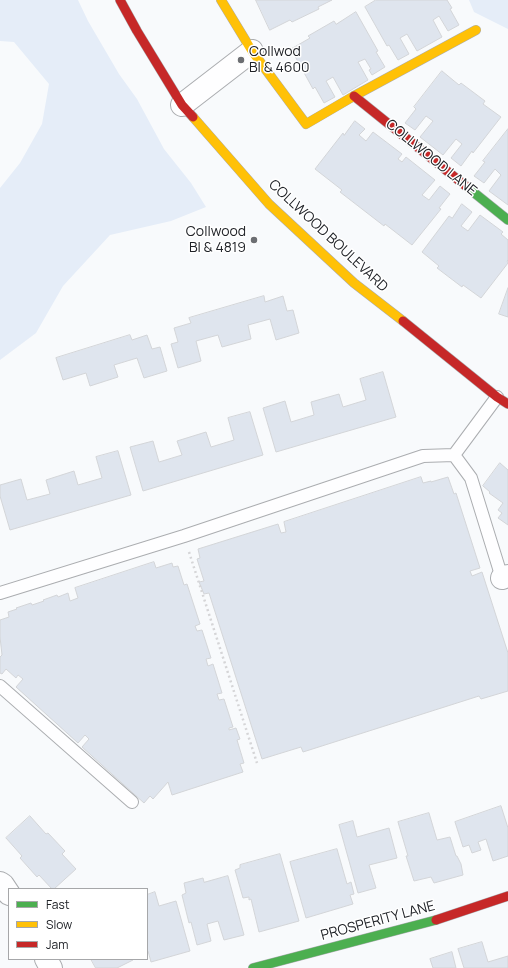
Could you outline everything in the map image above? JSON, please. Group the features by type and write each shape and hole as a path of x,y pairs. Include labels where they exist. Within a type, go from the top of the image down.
{"street":[{"name":"COLLWOOD BOULEVARD","path":"120,0 182,105 269,204 354,283 497,397 508,404"},
{"path":"221,0 252,52 306,124 354,96 476,30"},
{"path":"182,105 252,52"},
{"name":"COLLWOOD LANE","path":"354,96 508,220"},
{"path":"0,883 8,892"},
{"name":"PROSPERITY LANE","path":"254,968 441,919 508,896"}],"lane":[{"path":"454,455 497,397"},
{"path":"0,593 184,536 423,456 454,455"},
{"path":"454,455 471,478 505,577"},
{"path":"0,686 132,802"}],"path":[{"path":"184,536 257,763"}],"shaded area":[{"path":"0,0 78,0 88,21 119,74 137,99 164,149 191,183 206,207 171,221 110,235 63,286 36,333 0,360 0,188 20,163 42,124 49,84 14,42 0,41"},
{"path":"469,0 508,0 508,29 474,12"}],"building":[{"path":"256,0 332,0 318,7 319,9 292,22 290,20 270,30"},
{"path":"376,0 447,0 459,25 448,31 439,16 433,20 442,37 417,51 407,34 400,38 409,54 398,60 389,45 387,46 365,7"},
{"path":"356,12 378,51 376,52 385,67 372,75 369,70 371,69 365,59 358,62 368,80 343,95 333,77 326,81 335,97 324,103 315,87 313,89 291,49 310,38 308,36 334,21 336,24"},
{"path":"442,71 459,85 461,83 485,101 483,104 501,117 461,166 451,158 462,144 456,139 443,155 420,137 433,121 426,116 415,130 405,123 416,109 414,107"},
{"path":"355,121 365,129 359,135 366,141 373,132 402,154 398,159 402,162 406,157 435,180 422,195 429,200 440,186 450,194 439,208 441,209 412,245 385,224 384,226 340,192 342,190 315,169 343,133 344,135"},
{"path":"508,129 508,205 489,191 501,175 495,169 484,183 474,176 485,162 483,161"},
{"path":"462,204 472,212 461,226 468,231 480,215 503,232 501,234 508,240 508,263 481,298 463,285 462,287 437,268 439,266 422,252 449,216 452,218"},
{"path":"508,288 508,317 499,314"},
{"path":"264,296 265,302 283,296 287,311 293,310 299,333 276,340 270,319 248,325 251,339 222,347 218,335 196,341 201,361 178,368 171,344 178,342 174,328 191,323 189,318"},
{"path":"130,335 132,340 147,335 152,349 160,347 167,371 144,378 137,358 114,365 118,377 90,386 86,373 63,380 56,358"},
{"path":"383,372 396,417 276,452 263,408 285,401 291,422 314,415 311,402 339,394 343,407 366,400 360,379"},
{"path":"250,412 263,455 143,491 130,447 153,441 159,462 182,455 177,441 206,432 211,447 234,440 228,418"},
{"path":"118,451 131,495 10,530 0,496 0,485 21,479 27,500 50,494 46,480 74,471 78,485 102,478 96,457"},
{"path":"500,463 508,470 508,525 498,518 502,513 498,510 503,503 489,493 490,492 483,486"},
{"path":"421,477 423,483 448,477 454,494 456,493 480,568 470,571 472,576 482,572 508,653 508,691 481,699 479,696 303,752 301,747 262,759 209,593 204,594 199,582 204,581 197,559 200,558 198,549 278,524 281,533 286,532 284,522"},
{"path":"154,562 156,568 172,563 173,567 178,566 184,585 187,584 200,624 195,626 197,631 202,630 211,658 206,659 208,666 213,664 222,693 217,694 219,700 224,699 233,727 229,728 229,730 236,728 240,739 237,740 244,763 240,764 243,772 172,795 168,782 153,799 150,796 144,803 82,747 89,739 85,735 78,743 16,687 23,679 18,675 16,678 6,669 2,674 0,673 0,657 2,655 0,620 9,617 8,612 17,609 16,608 31,603 32,605 57,595 58,597 68,593 70,601 78,598 75,588"},
{"path":"501,806 508,828 508,856 493,861 486,839 478,842 481,850 472,853 469,845 463,847 455,822"},
{"path":"429,813 437,840 450,837 456,856 461,864 463,875 434,883 431,877 414,881 398,822"},
{"path":"30,816 46,834 48,833 65,851 62,854 76,869 55,888 51,888 39,875 37,877 20,858 22,856 6,838"},
{"path":"353,821 357,837 389,828 397,858 369,865 376,888 358,893 339,825"},
{"path":"337,849 347,884 351,882 354,894 350,895 353,904 306,918 290,862"},
{"path":"280,854 299,921 259,932 251,899 249,900 249,897 243,898 235,870 240,868 240,865"},
{"path":"228,876 244,935 224,940 218,921 207,924 211,941 197,945 191,922 189,923 182,895 186,893 184,883 203,878 204,882"},
{"path":"155,892 159,906 176,901 190,951 151,962 148,951 148,895"},
{"path":"482,942 488,962 508,956 508,968 464,968 458,949"},
{"path":"452,952 456,968 433,968 430,959"},
{"path":"92,960 133,960 117,968 96,968"}],"traffic: fast":[{"path":"467,187 508,220"},
{"path":"253,968 436,920"}],"traffic: slow":[{"path":"221,0 252,51 306,124 354,96 476,30"},
{"path":"193,117 269,204 354,283 403,321"}],"traffic: jam":[{"path":"120,0 182,105 193,117"},
{"path":"354,96 467,187"},
{"path":"403,321 497,397 508,404"},
{"path":"436,920 508,896"}],"place":[{"name":"Collwod Bl & 4600","path":"241,60"},
{"name":"Collwood Bl & 4819","path":"254,240"}]}
